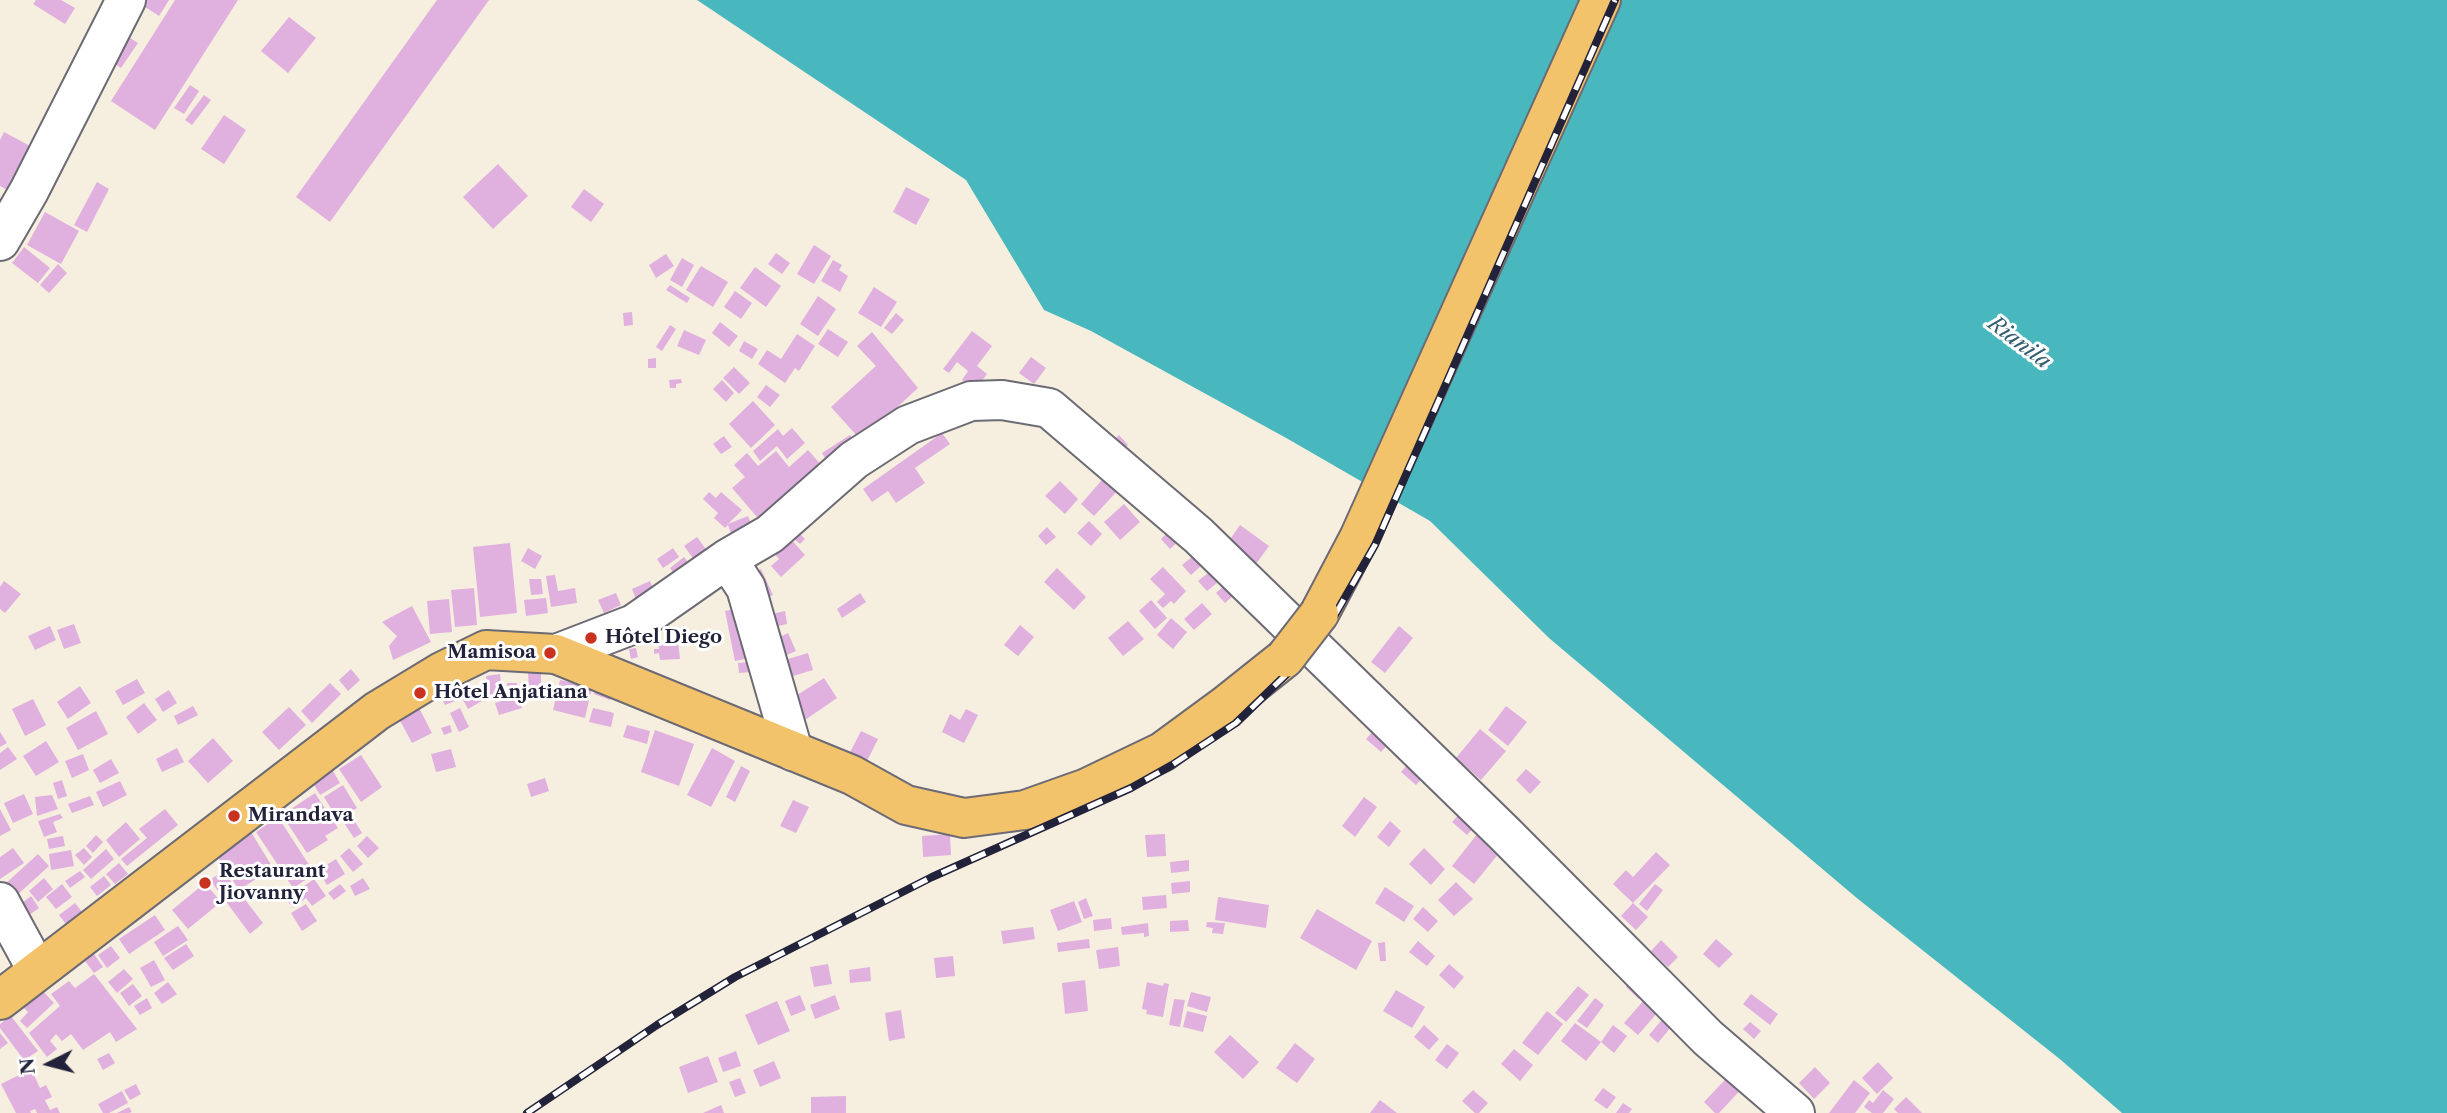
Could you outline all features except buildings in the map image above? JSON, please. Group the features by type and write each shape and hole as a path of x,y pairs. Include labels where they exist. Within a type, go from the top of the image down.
{"main road":[{"path":"0,1000 377,710 486,649 556,654 852,775 906,804 964,818 1025,810 1087,788 1162,751 1285,658 1319,614 1359,538 1601,0"}],"street":[{"path":"0,241 29,191 126,0"},
{"path":"556,654 634,624 727,559 770,534 854,460 908,425 971,401 1002,400 1049,408 1199,537 1504,833 1708,1038 1795,1113"},
{"path":"727,559 746,588 793,751"},
{"path":"0,902 37,970"}],"water":[{"name":"Rianila","path":"697,0 2447,0 2447,1113 2122,1113 2061,1060 1858,899 1549,638 1430,521 1288,439 1091,331 1044,310 966,180"}],"railway":[{"path":"527,1113 657,1025 735,977 932,877 1131,788 1172,765 1236,723 1294,667 1328,627 1375,545 1615,0"}],"place":[{"name":"Hôtel Diego","path":"591,638"},
{"name":"Mamisoa","path":"550,653"},
{"name":"Hôtel Anjatiana","path":"420,693"},
{"name":"Mirandava","path":"234,816"},
{"name":"Restaurant Jiovanny","path":"205,883"}]}
